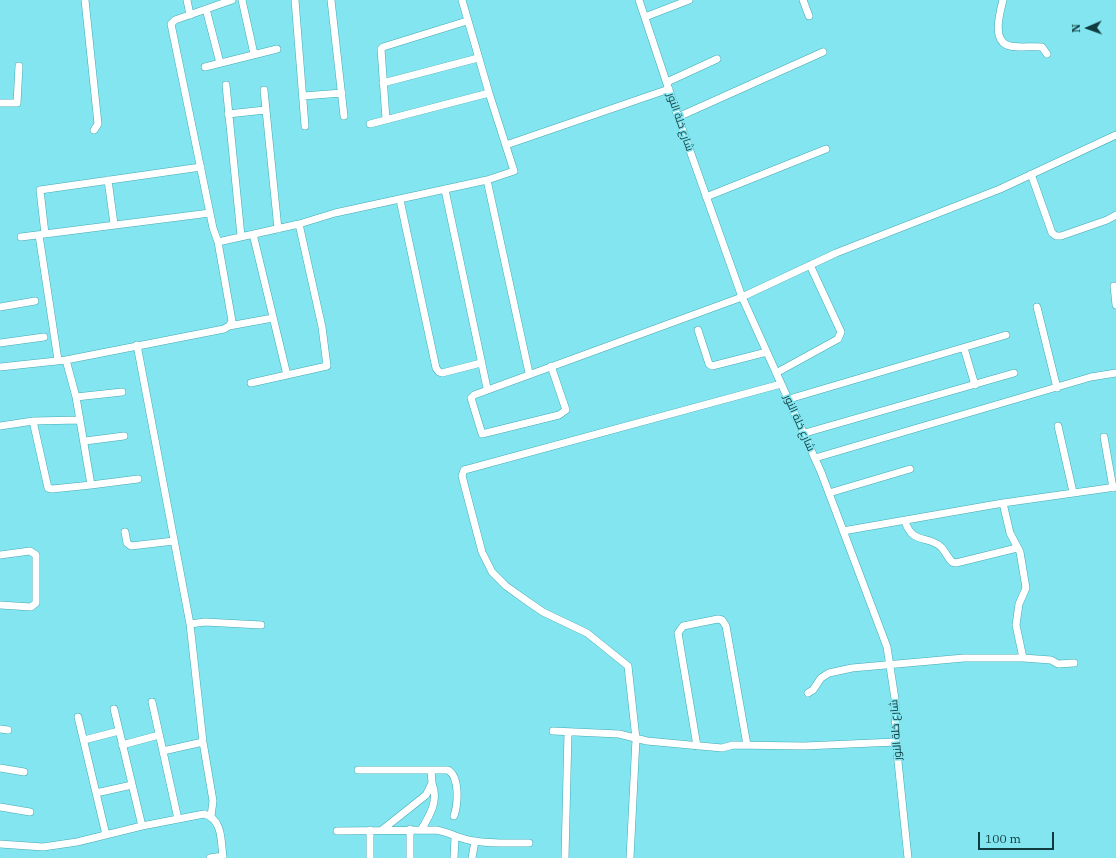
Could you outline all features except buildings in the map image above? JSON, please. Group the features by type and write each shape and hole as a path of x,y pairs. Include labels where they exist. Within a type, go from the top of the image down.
{"street":[{"path":"85,0 98,124 94,130"},
{"path":"187,0 190,15"},
{"path":"229,326 232,321 218,242 210,213 171,24 175,20 232,0"},
{"path":"242,0 254,54"},
{"path":"295,0 305,126"},
{"path":"331,0 344,116"},
{"path":"218,242 299,224 342,212 487,180 514,171 478,58 462,0"},
{"name":"شارع خلة النور","path":"640,0 678,117 742,297 805,433 887,647 895,699 896,742 908,858"},
{"path":"645,17 689,0"},
{"path":"803,0 809,16"},
{"path":"1003,0 998,25 999,35 1002,42 1008,46 1042,47 1046,54"},
{"path":"206,9 220,63"},
{"path":"386,120 382,83 381,49 383,47 467,21"},
{"path":"205,67 277,49"},
{"path":"678,117 823,52"},
{"path":"382,83 478,58"},
{"path":"506,145 668,85 717,59"},
{"path":"0,103 17,103 19,66"},
{"path":"226,85 242,236"},
{"path":"264,90 278,229"},
{"path":"303,96 342,93"},
{"path":"370,124 489,93"},
{"path":"228,114 265,110"},
{"path":"551,366 566,410 559,415 482,434 471,398 487,388 742,297 836,252 971,201 1116,135"},
{"path":"706,197 826,149"},
{"path":"91,485 76,397 62,360 42,234 40,190 201,167"},
{"path":"1031,174 1052,233 1056,236 1061,236 1116,215"},
{"path":"108,180 114,224"},
{"path":"487,180 529,373"},
{"path":"445,190 487,388"},
{"path":"400,200 436,368 442,373 481,362"},
{"path":"21,237 210,213"},
{"path":"251,383 327,366 322,327 299,224"},
{"path":"253,234 287,375"},
{"path":"776,373 838,339 840,336 841,332 810,265"},
{"path":"1114,286 1116,304"},
{"path":"0,307 35,301"},
{"path":"1037,307 1057,388"},
{"path":"0,367 62,360 217,331 229,326 273,318"},
{"path":"698,330 709,364 712,366 767,352"},
{"path":"789,399 1006,335"},
{"path":"0,343 44,336"},
{"path":"137,346 190,624 203,742 212,801 211,816"},
{"path":"964,348 975,385"},
{"path":"805,433 1014,373"},
{"path":"815,458 1091,377 1116,373"},
{"path":"630,858 636,739 628,666 587,633 543,612 527,601 506,586 492,572 482,552 462,476 464,470 781,384"},
{"path":"76,397 122,392"},
{"path":"0,426 33,421 80,420"},
{"path":"33,421 48,488 52,489 138,479"},
{"path":"1058,426 1073,492"},
{"path":"84,441 124,436"},
{"path":"843,531 1003,503 1115,487 1104,437"},
{"path":"829,493 910,469"},
{"path":"1003,503 1009,529 1020,552 1026,588 1017,612 1016,625 1023,658"},
{"path":"905,521 907,528 912,534 941,546 952,562 956,563 1017,548"},
{"path":"125,532 127,543 131,546 174,541"},
{"path":"0,555 30,551 36,555 36,603 31,606 0,605"},
{"path":"697,746 678,632 683,626 718,619 722,620 726,626 747,745"},
{"path":"190,624 205,622 261,625"},
{"path":"808,693 813,690 821,678 829,673 852,668 964,658 1023,658 1051,660 1062,664 1074,663"},
{"path":"152,702 178,818"},
{"path":"114,709 142,826"},
{"path":"78,717 106,835"},
{"path":"0,729 8,730"},
{"path":"84,740 119,731"},
{"path":"553,731 619,734 636,739 722,748 747,745 804,746 896,742"},
{"path":"565,858 568,732"},
{"path":"122,745 160,736"},
{"path":"163,751 203,742"},
{"path":"0,768 24,772"},
{"path":"358,770 448,770 453,772 456,786 456,809 454,816"},
{"path":"421,830 431,814 435,802 431,770"},
{"path":"382,830 426,795 432,783"},
{"path":"96,793 132,785"},
{"path":"0,807 30,812"},
{"path":"0,844 43,847 77,842 178,818 204,814 211,816 216,820 219,827 223,857 210,858"},
{"path":"370,830 370,858"},
{"path":"410,830 410,858"},
{"path":"337,831 421,830 447,832 455,837 475,841 529,843"},
{"path":"454,858 455,837"},
{"path":"472,858 475,841"}]}
